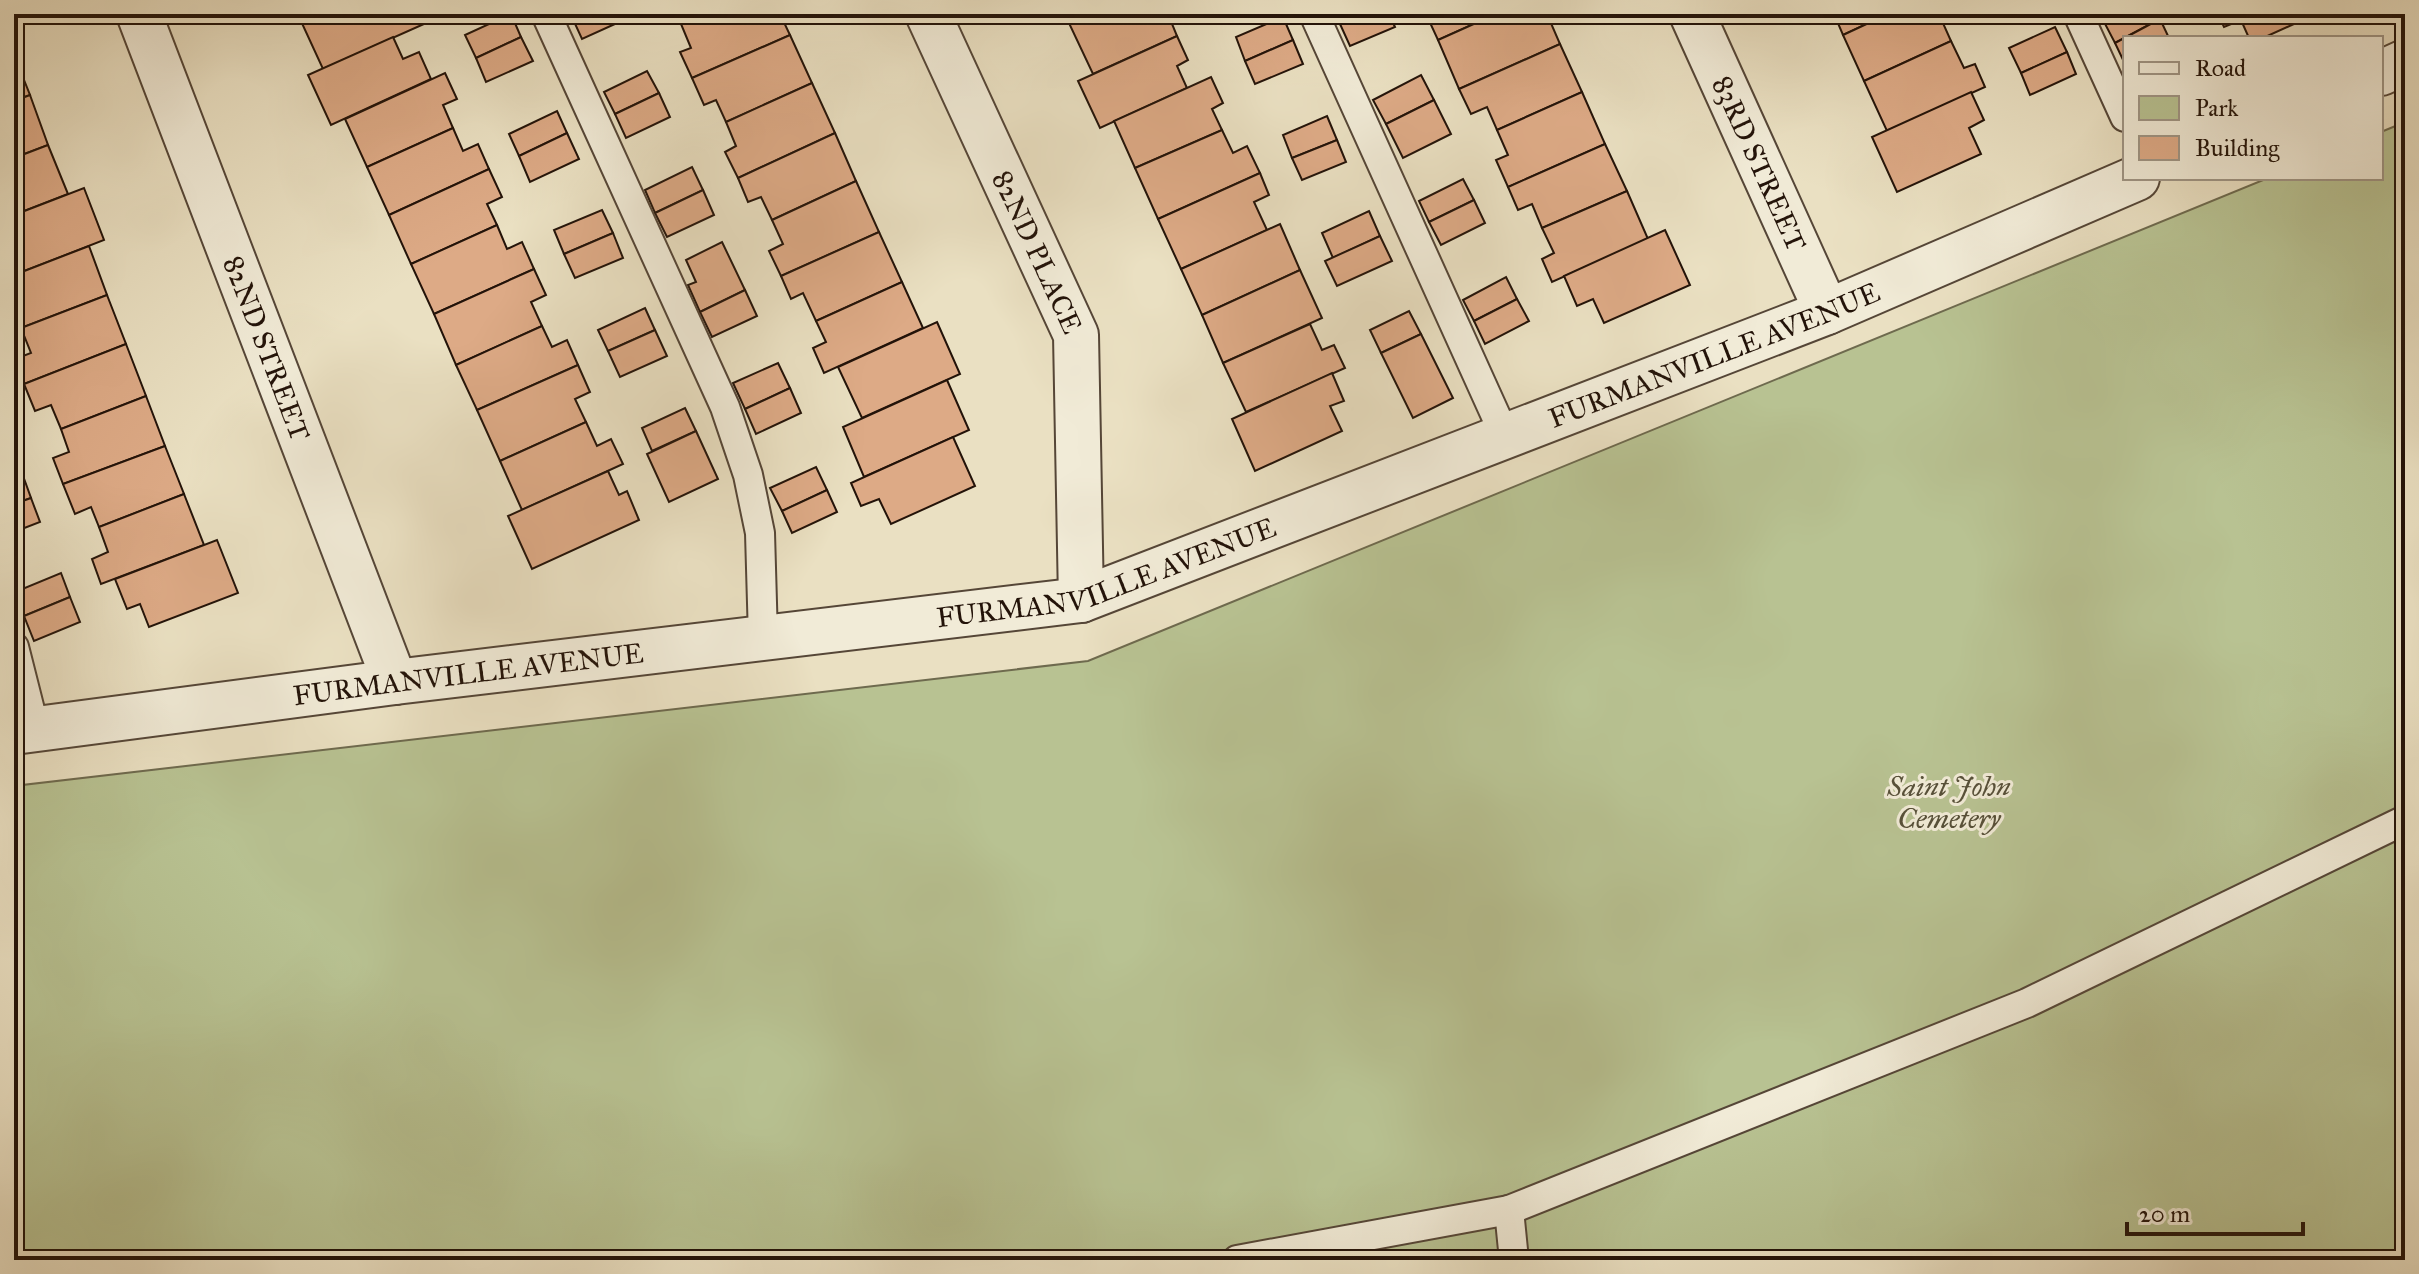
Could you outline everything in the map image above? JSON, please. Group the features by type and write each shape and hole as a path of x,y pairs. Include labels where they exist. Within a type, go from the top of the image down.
{"street":[{"name":"82ND STREET","path":"139,14 395,682"},
{"name":"82ND PLACE","path":"928,14 1076,335 1081,600"},
{"name":"83RD STREET","path":"1692,14 1827,312"},
{"path":"2383,72 2405,62"},
{"name":"FURMANVILLE AVENUE","path":"25,731 395,682 1081,600 1827,312 2132,180"}],"lane":[{"path":"546,14 725,407 748,475 760,533 763,638"},
{"path":"1314,14 1505,436"},
{"path":"2078,14 2123,113"},
{"path":"14,647 25,731"},
{"path":"1237,1260 1509,1210 2027,1003 2405,820"},
{"path":"1509,1210 1514,1260"}],"green space":[{"name":"Saint John Cemetery","path":"2405,122 2405,1260 14,1260 14,786 1088,661 2263,180 2383,180 2383,131"}],"building":[{"path":"312,14 419,14 424,24 323,69 300,19"},
{"path":"511,14 521,37 476,58 465,35"},
{"path":"573,14 623,14 626,19 582,39"},
{"path":"680,14 701,14 684,22"},
{"path":"701,14 780,14 790,35 692,78 680,52 691,48 681,24"},
{"path":"1065,14 1083,14 1068,21"},
{"path":"1083,14 1168,14 1177,36 1093,74 1068,21"},
{"path":"1336,14 1364,14 1340,24"},
{"path":"1364,14 1389,14 1395,27 1350,46 1340,24"},
{"path":"1426,14 1496,14 1438,40"},
{"path":"1496,14 1547,14 1560,44 1459,89 1438,40"},
{"path":"1834,14 1888,14 1843,35"},
{"path":"1888,14 1955,14 1942,21 1951,41 1864,81 1843,35"},
{"path":"2116,14 2157,14 2160,19 2123,36 2115,43 2103,20"},
{"path":"2218,14 2316,14 2267,36 2248,36 2241,20 2224,27"},
{"path":"1283,17 1293,40 1245,61 1236,37"},
{"path":"2160,19 2168,36 2128,36"},
{"path":"2055,27 2067,52 2021,73 2009,48"},
{"path":"790,35 812,83 726,122 716,100 704,105 692,78"},
{"path":"1177,36 1188,60 1177,66 1187,88 1100,128 1078,81"},
{"path":"393,37 403,59 419,52 431,79 331,125 308,75"},
{"path":"521,37 533,61 486,82 476,58"},
{"path":"2123,39 2123,60 2115,43"},
{"path":"1293,40 1303,64 1255,84 1245,61"},
{"path":"1951,41 1964,68 1975,64 1985,87 1887,131 1864,81"},
{"path":"1560,44 1582,92 1497,130 1487,107 1471,114 1459,89"},
{"path":"2067,52 2076,74 2030,95 2021,73"},
{"path":"14,55 30,95 14,101"},
{"path":"647,71 659,93 615,114 604,92"},
{"path":"445,73 457,99 443,105 453,128 367,167 345,119"},
{"path":"1421,75 1434,100 1386,124 1373,100"},
{"path":"1211,77 1223,103 1212,109 1222,130 1135,168 1114,121"},
{"path":"812,83 835,133 738,178 725,152 736,146 726,122"},
{"path":"1582,92 1605,144 1508,187 1496,160 1508,155 1497,130"},
{"path":"1971,92 1984,120 1969,128 1981,154 1897,192 1872,137"},
{"path":"659,93 670,117 626,138 615,114"},
{"path":"30,95 48,145 14,158 14,101"},
{"path":"1434,100 1451,134 1403,158 1386,124"},
{"path":"557,111 567,133 519,156 509,134"},
{"path":"1327,116 1337,140 1292,158 1283,135"},
{"path":"453,128 463,151 478,144 489,169 389,215 367,167"},
{"path":"1222,130 1233,153 1247,146 1260,173 1158,219 1135,168"},
{"path":"567,133 579,159 530,182 519,156"},
{"path":"835,133 856,181 772,220 761,197 748,202 738,178"},
{"path":"1337,140 1346,162 1302,180 1292,158"},
{"path":"1605,144 1627,191 1542,228 1532,204 1518,210 1508,187"},
{"path":"48,145 68,194 14,215 14,158"},
{"path":"692,167 703,190 655,213 645,190"},
{"path":"489,169 502,197 487,204 497,225 411,264 389,215"},
{"path":"1260,173 1269,195 1254,202 1267,230 1181,269 1158,219"},
{"path":"1463,179 1474,200 1429,222 1419,201"},
{"path":"856,181 879,232 781,276 769,251 783,244 772,220"},
{"path":"84,188 104,240 14,275 14,215"},
{"path":"703,190 714,215 667,237 655,213"},
{"path":"1627,191 1648,239 1552,282 1542,259 1554,253 1542,228"},
{"path":"1474,200 1485,223 1441,245 1429,222"},
{"path":"602,210 613,233 564,254 554,230"},
{"path":"1369,211 1380,236 1333,258 1322,233"},
{"path":"1280,224 1300,270 1202,315 1181,269"},
{"path":"497,225 507,249 522,242 534,269 434,314 411,264"},
{"path":"1665,230 1690,285 1604,323 1593,299 1577,306 1564,276"},
{"path":"879,232 902,282 816,321 803,293 791,299 781,276"},
{"path":"613,233 623,258 575,278 564,254"},
{"path":"1380,236 1392,261 1337,286 1325,261"},
{"path":"722,242 745,290 700,312 688,285 696,282 686,260"},
{"path":"89,246 107,295 21,328 14,308 14,275"},
{"path":"534,269 546,295 531,302 542,326 456,365 434,314"},
{"path":"1300,270 1322,318 1223,363 1202,315"},
{"path":"1506,277 1517,299 1474,321 1463,300"},
{"path":"902,282 923,328 824,373 813,348 826,342 816,321"},
{"path":"745,290 757,316 712,337 700,312"},
{"path":"107,295 126,344 24,384 15,359 31,353 21,328"},
{"path":"1517,299 1529,321 1485,344 1474,321"},
{"path":"645,308 655,330 608,351 598,330"},
{"path":"1409,311 1421,334 1381,353 1370,330"},
{"path":"937,322 960,374 862,418 838,367"},
{"path":"1310,324 1322,350 1334,345 1345,368 1246,412 1223,363"},
{"path":"542,326 552,347 567,340 578,365 477,410 456,365"},
{"path":"655,330 667,356 620,377 608,351"},
{"path":"1421,334 1453,398 1413,418 1381,353"},
{"path":"126,344 146,396 61,429 51,405 35,411 24,384"},
{"path":"778,363 790,388 745,409 733,383"},
{"path":"578,365 590,392 575,399 586,422 500,461 477,410"},
{"path":"1332,373 1344,401 1330,406 1342,431 1255,471 1232,419"},
{"path":"947,380 969,430 864,477 843,427"},
{"path":"790,388 801,413 756,434 745,409"},
{"path":"146,396 165,446 63,484 53,458 69,452 61,429"},
{"path":"685,408 696,431 652,451 642,428"},
{"path":"586,422 597,446 611,439 623,464 522,510 500,461"},
{"path":"696,431 718,479 669,502 647,454"},
{"path":"953,437 975,486 891,524 879,499 861,506 851,483"},
{"path":"165,446 184,494 99,527 91,507 75,514 63,484"},
{"path":"816,467 827,490 782,511 770,488"},
{"path":"608,471 619,495 627,491 639,520 532,569 508,516"},
{"path":"22,473 31,498 14,504 14,476"},
{"path":"827,490 837,512 792,533 782,511"},
{"path":"184,494 204,545 101,584 92,559 108,552 99,527"},
{"path":"31,498 40,522 14,532 14,504"},
{"path":"217,540 238,593 149,627 140,604 127,609 115,579"},
{"path":"61,573 70,597 24,616 15,592"},
{"path":"70,597 80,622 34,641 24,616"}]}
